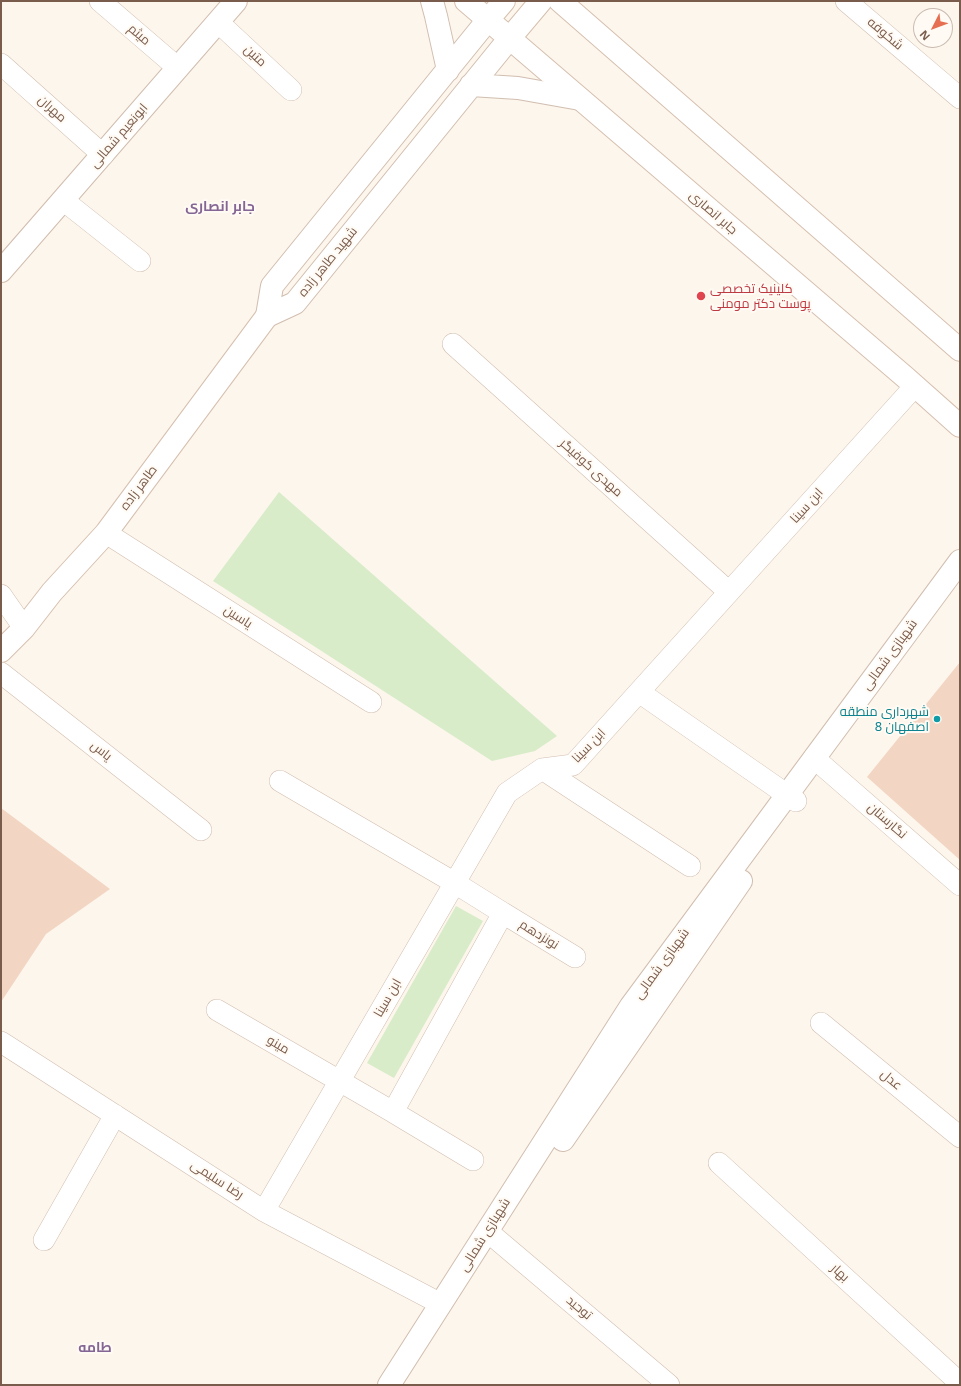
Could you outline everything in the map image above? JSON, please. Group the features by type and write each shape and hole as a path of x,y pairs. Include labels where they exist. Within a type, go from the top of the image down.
{"street":[{"name":"میثم","path":"100,1 178,68"},
{"name":"ابونعیم شمالی","path":"1,271 236,1"},
{"path":"432,1 448,70"},
{"name":"جابر انصاری","path":"466,1 487,21 510,39 960,426"},
{"path":"267,316 272,286 504,1"},
{"name":"شهید طاهر زاده","path":"267,316 295,303 471,85 541,1"},
{"path":"560,1 960,350"},
{"name":"شکوفه","path":"846,1 960,98"},
{"name":"متین","path":"218,22 291,90"},
{"name":"مهران","path":"1,64 103,155"},
{"path":"471,85 518,88 580,99"},
{"path":"63,200 140,261"},
{"name":"طاهر زاده","path":"1,651 24,628 52,592 106,533 267,316"},
{"name":"مهدی کوفیگر","path":"453,344 729,592"},
{"name":"ابن سینا","path":"264,1211 507,793 542,769 573,765 915,386"},
{"name":"یاسین","path":"106,533 371,702"},
{"name":"شهبازی شمالی","path":"402,1385 491,1234 632,1006 791,798 960,561"},
{"name":"شهبازی شمالی","path":"818,761 941,604 960,584"},
{"path":"1,595 24,628"},
{"name":"یاس","path":"1,673 201,830"},
{"path":"640,692 791,798"},
{"name":"نگارستان","path":"818,761 960,884"},
{"path":"542,769 690,866"},
{"name":"نونزدهم","path":"280,781 455,883 575,957"},
{"path":"393,1112 503,913"},
{"name":"مینو","path":"217,1010 473,1160"},
{"name":"عدل","path":"821,1023 960,1137"},
{"name":"رضا سلیمی","path":"1,1042 264,1211 441,1304"},
{"path":"44,1240 115,1115"},
{"name":"بهار","path":"719,1163 960,1383"},
{"name":"شهبازی شمالی","path":"389,1385 441,1304 491,1234"},
{"name":"توحید","path":"491,1234 670,1385"}],"green space":[{"path":"279,492 557,736 535,751 492,761 213,581"},
{"path":"456,906 483,921 394,1078 367,1063"}],"building":[{"name":"شهرداری منطقه 8 اصفهان","path":"960,662 960,860 867,777"},
{"path":"1,808 110,889 46,934 1,1002"}],"place":[{"name":"کلینیک تخصصی پوست دکتر مومنی","path":"701,296"},
{"name":"شهرداری منطقه 8 اصفهان","path":"937,719"}],"district":[{"name":"جابر انصاری","path":"220,207"},
{"name":"طامه","path":"95,1348"}]}
